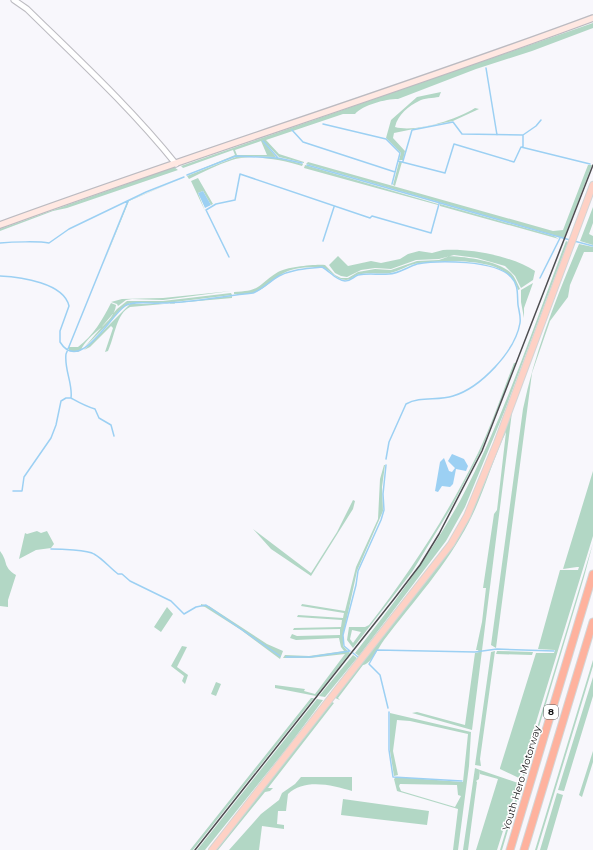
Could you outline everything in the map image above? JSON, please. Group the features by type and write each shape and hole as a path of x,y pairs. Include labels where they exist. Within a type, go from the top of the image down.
{"highway":[{"name":"Youth Hero Motorway","path":"510,850 593,574"},
{"name":"8","path":"524,850 593,622"}],"main road":[{"path":"0,225 394,90 593,18"},
{"path":"212,850 451,544 460,530 497,443 593,185"}],"street":[{"path":"14,0 27,9 104,84 146,127 176,164"}],"green space":[{"path":"593,23 593,28 532,51 476,69 398,99 375,103 363,108 355,114 343,114 266,140 279,154 304,163 279,157 262,140 276,157 236,156 187,175 235,155 233,150 183,168 181,166","holes":["261,141 267,155 237,155 235,150"]},
{"path":"441,92 439,97 421,100 415,103 401,114 396,122 395,127 422,127 394,133 393,138 405,151 403,160 399,160 401,153 386,138 391,120 417,97"},
{"path":"475,108 479,109 453,121 429,126 448,120"},
{"path":"236,157 278,158 303,164 302,166 267,158 240,158 221,164 189,179 187,176"},
{"path":"308,162 553,231 563,230 588,165 592,165 564,238 306,164"},
{"path":"399,162 402,162 395,186 393,185"},
{"path":"305,165 438,204 438,205 304,168"},
{"path":"174,167 178,170 67,208 53,211 0,231 0,229"},
{"path":"185,177 129,201 103,265 128,201"},
{"path":"198,178 213,204 211,205 203,191 198,193 205,211 191,181"},
{"path":"440,204 554,236 559,239 440,206"},
{"path":"593,207 593,223 589,234 593,236 593,245 580,241"},
{"path":"566,241 568,242 505,410 465,507 446,541 359,656 355,653 425,559 461,499 477,468 517,372"},
{"path":"579,244 593,247 593,252 584,252 570,285 568,297 550,321 534,368 547,325"},
{"path":"443,250 466,250 490,254 515,261 535,271 533,280 521,288 515,276 505,266 477,258 454,255 439,259 416,260 391,269 375,268 361,270 347,277 335,273 329,265 338,256 348,266 371,261 381,263 400,259 408,254 419,251 432,253"},
{"path":"450,256 474,259 499,265 511,273 520,289 518,290 512,279 503,271 490,266 461,261 445,261 419,263 390,273 361,274 349,280 342,280 322,267 300,268 283,273 262,289 253,293 234,294 234,292 255,289 278,272 294,267 325,265 335,275 341,278 348,278 358,272 375,269 391,270 417,261 439,260"},
{"path":"533,283 524,308 524,318 521,302 521,290"},
{"path":"231,291 163,300 132,299 126,300 118,306 117,304 111,302 122,299 163,298"},
{"path":"231,293 232,295 166,303 130,303 120,310 83,349 117,309 127,301 163,301"},
{"path":"232,296 232,298 167,304"},
{"path":"111,303 116,305 111,318 89,338 81,350 78,352 69,351 69,347 78,347 88,338 101,321"},
{"path":"130,304 164,304 130,307 125,310 116,326 108,351 105,352 113,328 111,326 90,347 84,350"},
{"path":"514,363 516,363 481,451 451,508 412,572 353,648 347,640 349,627 365,627 369,625 400,584 428,542 454,498 483,442","holes":["352,630 361,632 353,643 350,639"]},
{"path":"532,375 496,648 491,645 523,409"},
{"path":"512,412 472,730 412,713 417,712 465,725 475,653 479,652 476,650 482,622 486,588 483,588 494,514 497,510 506,432 469,522 451,553 384,640 369,662 363,665 338,698 340,700 335,698 452,547"},
{"path":"384,465 382,487 383,511 357,571 343,636 343,646 350,653 316,696 275,688 275,685 305,689 304,691 315,694 345,654 310,658 283,658 285,655 309,656 344,651 341,647 339,638 296,640 290,638 292,634 297,636 340,635 340,629 293,630 294,628 341,627 342,620 297,617 298,615 343,618 344,613 301,606 302,604 345,611 356,567 378,519 380,479"},
{"path":"593,471 593,536 519,778 500,768 536,653 554,653 555,650 538,649 560,570 578,570 579,567 563,569"},
{"path":"353,500 355,501 353,509 311,576 271,549 253,529 311,573 337,532"},
{"path":"37,531 41,533 47,531 54,544 51,548 36,550 19,559 25,533 27,534"},
{"path":"593,543 502,850 500,850"},
{"path":"0,551 7,567 16,575 8,600 8,607 0,606"},
{"path":"201,604 209,606 267,644 283,651 280,659 241,630 205,607 201,606"},
{"path":"167,607 173,614 161,632 154,627"},
{"path":"182,646 187,647 177,667 188,675 185,684 182,681 184,676 171,666"},
{"path":"495,651 480,759 481,766 475,765 491,652"},
{"path":"497,651 533,652 532,655 496,654"},
{"path":"353,655 357,658 325,697 319,696"},
{"path":"593,660 593,666 537,850 535,850"},
{"path":"593,677 593,696 564,791 558,790"},
{"path":"216,682 221,684 216,696 211,694"},
{"path":"311,698 314,698 193,850 190,850"},
{"path":"317,699 323,700 288,747 205,850 197,850"},
{"path":"332,702 334,703 268,788 273,788 270,791 265,792 218,850 215,850"},
{"path":"390,713 471,732 469,766 458,850 453,850 458,809 397,791 394,779 396,777 463,782 468,734 410,721 397,720 393,751 398,775 394,776 390,751","holes":["400,784 457,785 458,795 461,796 455,807 401,791 399,786"]},
{"path":"593,751 593,762 582,797 579,795"},
{"path":"475,768 480,770 479,779 476,781 468,850 463,850"},
{"path":"480,770 518,783 497,850 476,850 498,779 480,774"},
{"path":"301,777 352,777 352,791 319,784 310,784 295,789 288,794 286,811 278,811 277,824 284,825 284,829 262,826 259,850 229,850 261,814 279,800 282,793 295,784"},
{"path":"557,793 563,795 547,850 540,850"},
{"path":"343,799 429,811 427,825 341,815"}],"water":[{"path":"203,191 211,205 205,208 198,193"},
{"path":"452,454 464,459 468,466 466,471 456,469 453,484 450,487 442,486 438,492 435,491 440,462 444,458 449,471 452,472 455,468 448,461"}],"waterway":[{"path":"486,68 497,135"},
{"path":"523,135 536,126 541,120"},
{"path":"403,161 412,130 453,122 462,134 523,135 523,147"},
{"path":"323,124 386,139 400,153 392,184"},
{"path":"292,130 303,142 395,172"},
{"path":"263,141 278,158 302,163"},
{"path":"398,161 445,173 454,144 514,162 521,147 590,164"},
{"path":"187,175 236,156 278,158"},
{"path":"307,165 570,240"},
{"path":"229,257 206,210 216,204 235,200 240,174 370,218 372,216 431,233 439,204"},
{"path":"0,243 49,243 69,229 146,192 184,177"},
{"path":"13,491 22,491 24,477 51,438 56,425 61,401 66,398 71,398 71,387 66,365 66,354 128,201"},
{"path":"323,241 334,207"},
{"path":"540,278 560,238"},
{"path":"574,241 593,246"},
{"path":"0,276 30,280 51,287 59,292 65,298 69,306 60,331 60,342 68,350 76,351 85,348 94,340 118,312 128,304 185,302 253,293 279,276 294,271 322,267 338,279 345,281 358,275 392,274 417,264 438,262 480,264 504,271 514,280 517,290 520,316 517,334 511,346 504,357 485,377 463,392 453,396 417,400 406,404 389,442 386,459"},
{"path":"71,398 85,406 95,409 99,418 111,425 114,436"},
{"path":"350,651 344,646 343,635 356,585 358,571 384,510 383,494 386,465"},
{"path":"51,549 80,551 94,554 118,574 122,574 130,581 171,601 184,614 196,607 206,605 280,656"},
{"path":"388,708 380,675 369,664 377,650 475,652 497,649 554,651"},
{"path":"286,657 310,657 350,651"},
{"path":"353,653 358,657"},
{"path":"389,712 389,750 393,777 462,781"}],"railway":[{"path":"195,850 394,599 420,565 439,534 482,451 593,165"}]}
